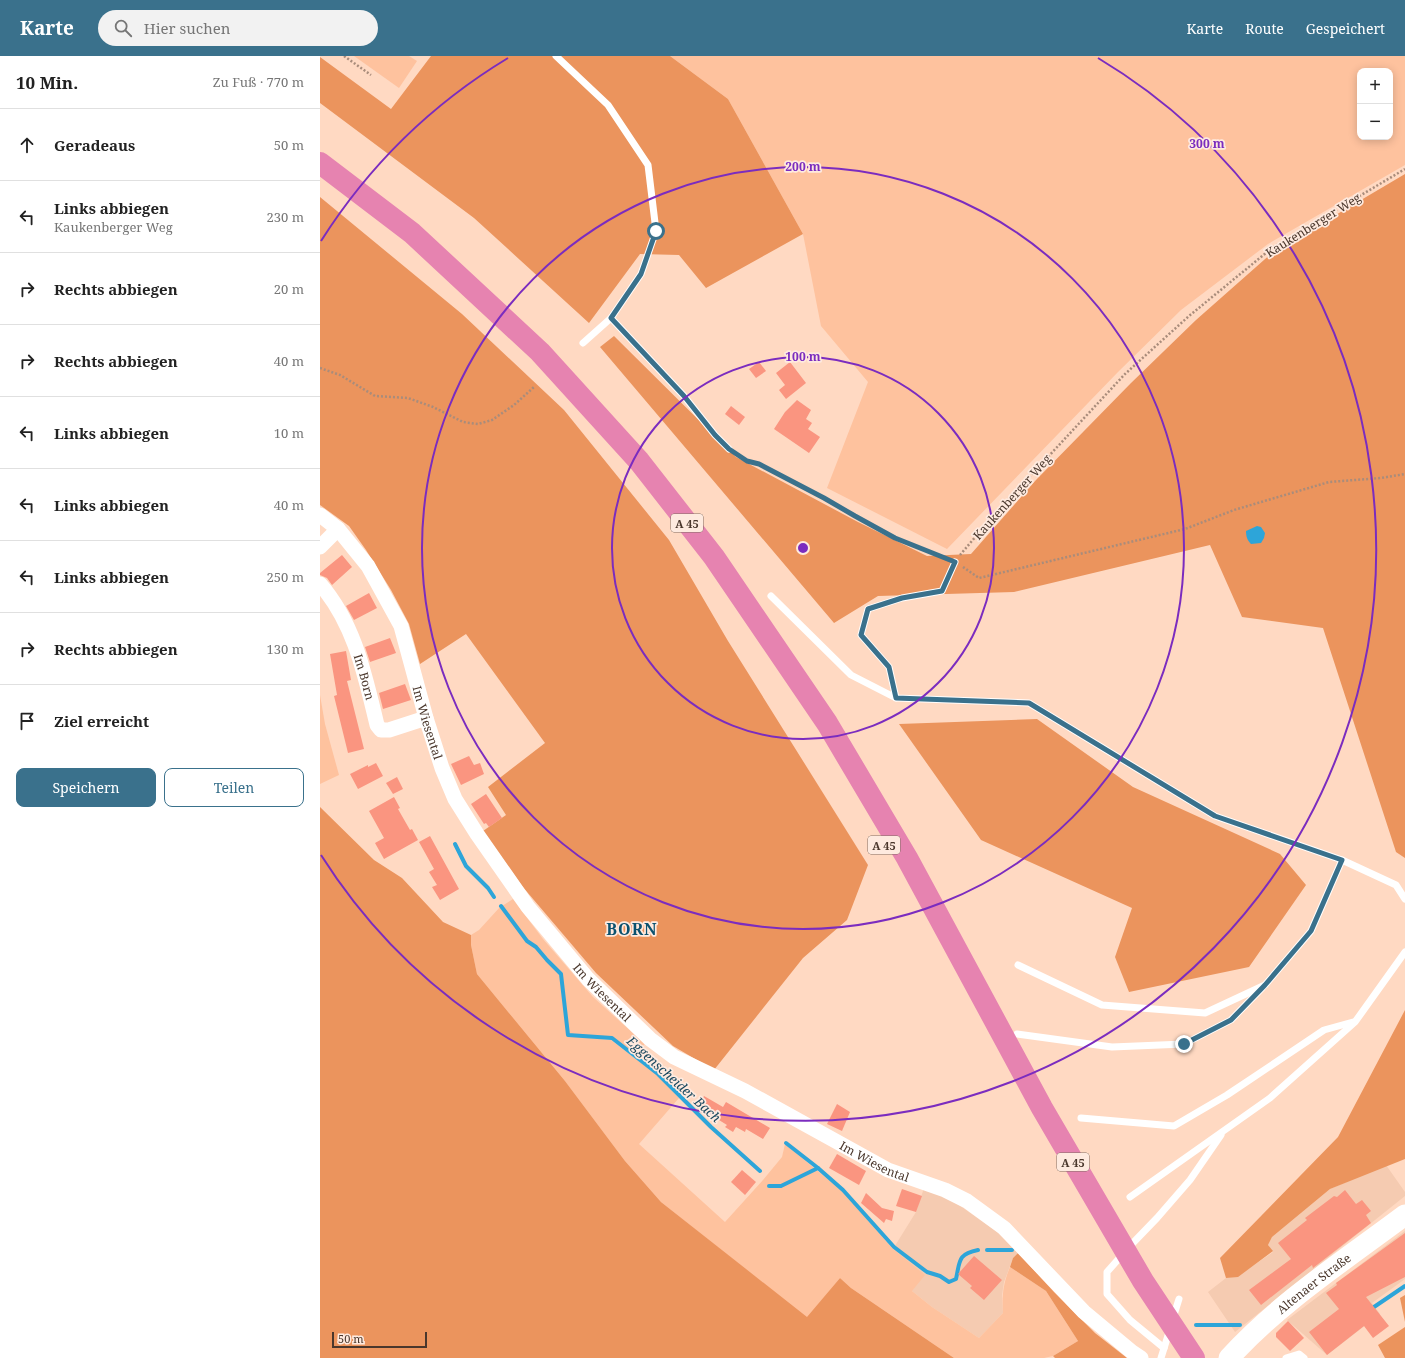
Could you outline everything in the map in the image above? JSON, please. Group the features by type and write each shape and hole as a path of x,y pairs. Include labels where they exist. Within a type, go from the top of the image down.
{"highway":[{"name":"A 45","path":"320,163 412,233 534,347 643,467 714,557 827,723 907,858 954,963 1027,1106 1134,1286 1183,1358"},
{"name":"A 45","path":"320,179 409,248 493,323 550,380 627,465 691,548 813,727 1143,1281 1194,1358"}],"main road":[{"name":"Altenaer Straße","path":"1233,1357 1264,1323 1312,1284 1405,1215"}],"street":[{"name":"Im Wiesental","path":"320,515 338,529 368,566 401,626 426,718 442,768 455,799 477,834 528,907 588,979 650,1039 674,1057 745,1091 888,1170 945,1190 968,1201 1004,1228 1084,1312 1141,1358"},
{"path":"320,547 338,529"},
{"name":"Im Born","path":"320,584 338,609 354,642 362,664 377,725 381,730 389,730 426,718"}],"lane":[{"path":"556,56 608,105 648,165 656,231 641,274 611,318 582,343"},
{"path":"611,318 684,396 715,435 729,449"},
{"path":"896,698 889,667 861,635 868,609 902,598 942,591 955,562"},
{"path":"771,596 851,675 896,698 1029,703 1215,816 1342,860 1396,885 1405,899"},
{"path":"1017,1034 1112,1047 1184,1044 1231,1020 1265,985 1311,931 1342,860"},
{"path":"1130,1197 1270,1098 1355,1022 1405,952"},
{"path":"1018,965 1102,1005 1204,1013 1265,985"},
{"path":"1082,1118 1174,1126 1227,1096 1324,1030 1355,1022"},
{"path":"1164,1348 1130,1320 1107,1294 1107,1272 1190,1180 1224,1130"},
{"path":"1161,1358 1179,1299"},
{"path":"1286,1358 1299,1354 1304,1358"}],"path":[{"path":"344,56 371,75"},
{"name":"Kaukenberger Weg","path":"955,562 994,515 1125,374 1189,316 1272,248 1405,169"},
{"path":"320,368 340,375 375,396 408,398 433,407 464,422 478,424 492,420 514,405 534,388"},
{"path":"729,449 747,461 759,464 824,498 895,538 955,562 979,578 1185,529 1234,510 1329,482 1381,478 1405,474"}],"shaded area":[{"path":"354,56 409,56 417,61 399,88"},
{"path":"431,56 670,56 728,99 803,234 706,288 679,255 640,254 589,323 474,218 320,103 320,57 391,109"},
{"path":"670,56 1405,56 1405,165 1268,244 1181,310 1118,372 947,549 827,488 868,382 821,326 803,234 728,99"},
{"path":"1405,174 1405,858 1396,852 1323,628 1242,617 1210,545 1014,592 878,596 834,623 600,347 614,336 736,457 858,522 927,556 971,554 1036,480 1131,383 1196,320 1273,252"},
{"path":"320,197 462,314 564,410 669,540 728,641 868,865 847,920 803,958 714,1070 673,1046 596,973 522,886 483,831 506,815 488,787 545,743 466,634 420,664 409,624 391,590 366,550 349,526 320,505"},
{"path":"320,695 325,724 339,775 320,784"},
{"path":"1037,719 1133,787 1280,854 1306,885 1249,967 1129,992 1115,957 1132,908 981,840 899,724"},
{"path":"320,807 374,860 402,878 443,922 471,935 471,945 477,974 565,1081 625,1161 661,1202 807,1317 840,1278 851,1288 954,1358 320,1358"},
{"path":"513,899 543,939 593,997 645,1044 635,1054 613,1037 569,1034 562,973 537,946 527,940 502,906"},
{"path":"500,907 527,942 536,948 560,975 567,1036 611,1040 657,1075 679,1098 639,1144 725,1222 782,1157 785,1144 842,1191 893,1249 925,1275 912,1291 932,1307 979,1338 1003,1313 1004,1290 1010,1267 1046,1291 1078,1341 1053,1356 1044,1358 954,1358 851,1288 840,1278 807,1318 661,1202 625,1161 565,1081 477,974 471,945 471,935 479,930"},
{"path":"1405,1010 1405,1159 1330,1189 1272,1237 1268,1245 1273,1251 1238,1277 1226,1278 1220,1258 1338,1137"},
{"path":"1386,1165 1405,1192 1405,1196 1235,1332 1208,1292 1226,1278 1238,1276 1273,1252 1268,1245 1272,1237 1330,1189"},
{"path":"924,1188 952,1200 997,1232 1018,1253 1013,1258 1004,1282 1002,1295 1003,1313 979,1338 932,1307 912,1291 893,1249 916,1212"},
{"path":"1405,1231 1405,1279 1372,1303 1380,1314 1327,1355 1287,1320"},
{"path":"1018,1253 1095,1333 1127,1358 1055,1358 1053,1356 1078,1341 1046,1291 1010,1267 1013,1258"},
{"path":"1405,1295 1405,1322 1400,1298"},
{"path":"1405,1327 1405,1358 1385,1358 1378,1345"}],"water":[{"path":"1257,526 1261,527 1265,533 1264,538 1261,543 1251,544 1247,538 1246,531"}],"building":[{"path":"759,362 766,371 756,378 749,369"},
{"path":"790,362 806,383 786,399 779,390 785,385 776,373"},
{"path":"797,400 811,410 806,419 812,423 808,429 820,437 809,453 774,429 785,412"},
{"path":"731,406 745,417 739,425 725,414"},
{"path":"342,555 352,567 332,585 327,578 320,575 320,573"},
{"path":"369,593 377,608 354,620 346,606"},
{"path":"390,638 396,653 370,662 365,647"},
{"path":"346,651 351,680 347,681 364,749 348,753 334,696 337,695 330,654"},
{"path":"405,684 411,700 383,709 379,693"},
{"path":"469,756 474,765 480,763 484,774 461,785 451,764"},
{"path":"376,763 383,776 358,789 350,774 368,765 368,767"},
{"path":"397,777 403,789 393,794 386,783"},
{"path":"486,794 502,818 489,827 486,823 484,824 471,804"},
{"path":"394,797 400,808 398,809 410,830 412,829 418,840 384,859 375,843 384,838 369,811"},
{"path":"430,836 459,889 440,900 432,887 437,885 429,872 434,869 419,842"},
{"path":"704,1096 723,1107 726,1102 770,1128 763,1139 746,1129 745,1132 736,1127 733,1132 725,1127 727,1125 698,1107"},
{"path":"837,1104 850,1112 842,1131 827,1124"},
{"path":"837,1154 866,1171 859,1185 829,1168"},
{"path":"742,1170 756,1182 745,1195 731,1182"},
{"path":"902,1189 922,1196 916,1212 896,1206"},
{"path":"1345,1190 1356,1204 1362,1200 1371,1211 1366,1215 1371,1223 1313,1268 1312,1265 1261,1305 1249,1290 1291,1259 1278,1243 1307,1220 1305,1218 1334,1196 1337,1197"},
{"path":"866,1193 882,1208 894,1211 892,1221 886,1219 884,1223 861,1203"},
{"path":"1405,1233 1405,1277 1366,1297 1389,1326 1373,1338 1364,1326 1327,1355 1309,1332 1339,1309 1326,1293 1337,1285 1336,1283"},
{"path":"974,1256 1002,1280 984,1300 970,1288 972,1286 958,1274"},
{"path":"1288,1321 1304,1338 1290,1351 1276,1337 1276,1333"}],"waterway":[{"name":"Eggenscheider Bach","path":"455,844 466,866 488,888 494,897"},
{"name":"Eggenscheider Bach","path":"501,906 527,941 536,947 561,974 568,1035 612,1038 658,1074 711,1127 760,1171"},
{"path":"786,1143 818,1168"},
{"name":"Eggenscheider Bach","path":"769,1186 781,1186 818,1168 843,1190 894,1247 927,1272 940,1276 949,1282 956,1279 959,1263 963,1256 978,1250"},
{"name":"Eggenscheider Bach","path":"987,1250 1012,1250"},
{"path":"1374,1307 1405,1286"},
{"name":"Eggenscheider Bach","path":"1196,1325 1240,1325"}],"district":[{"name":"BORN","path":"632,929"}],"route":[{"path":"656,231 641,274 611,318 684,396 715,435 729,449 747,461 759,464 824,498 895,538 955,562 942,591 902,598 868,609 861,635 889,667 896,698 1029,703 1215,816 1342,860 1311,931 1265,985 1231,1020 1184,1044"}]}
